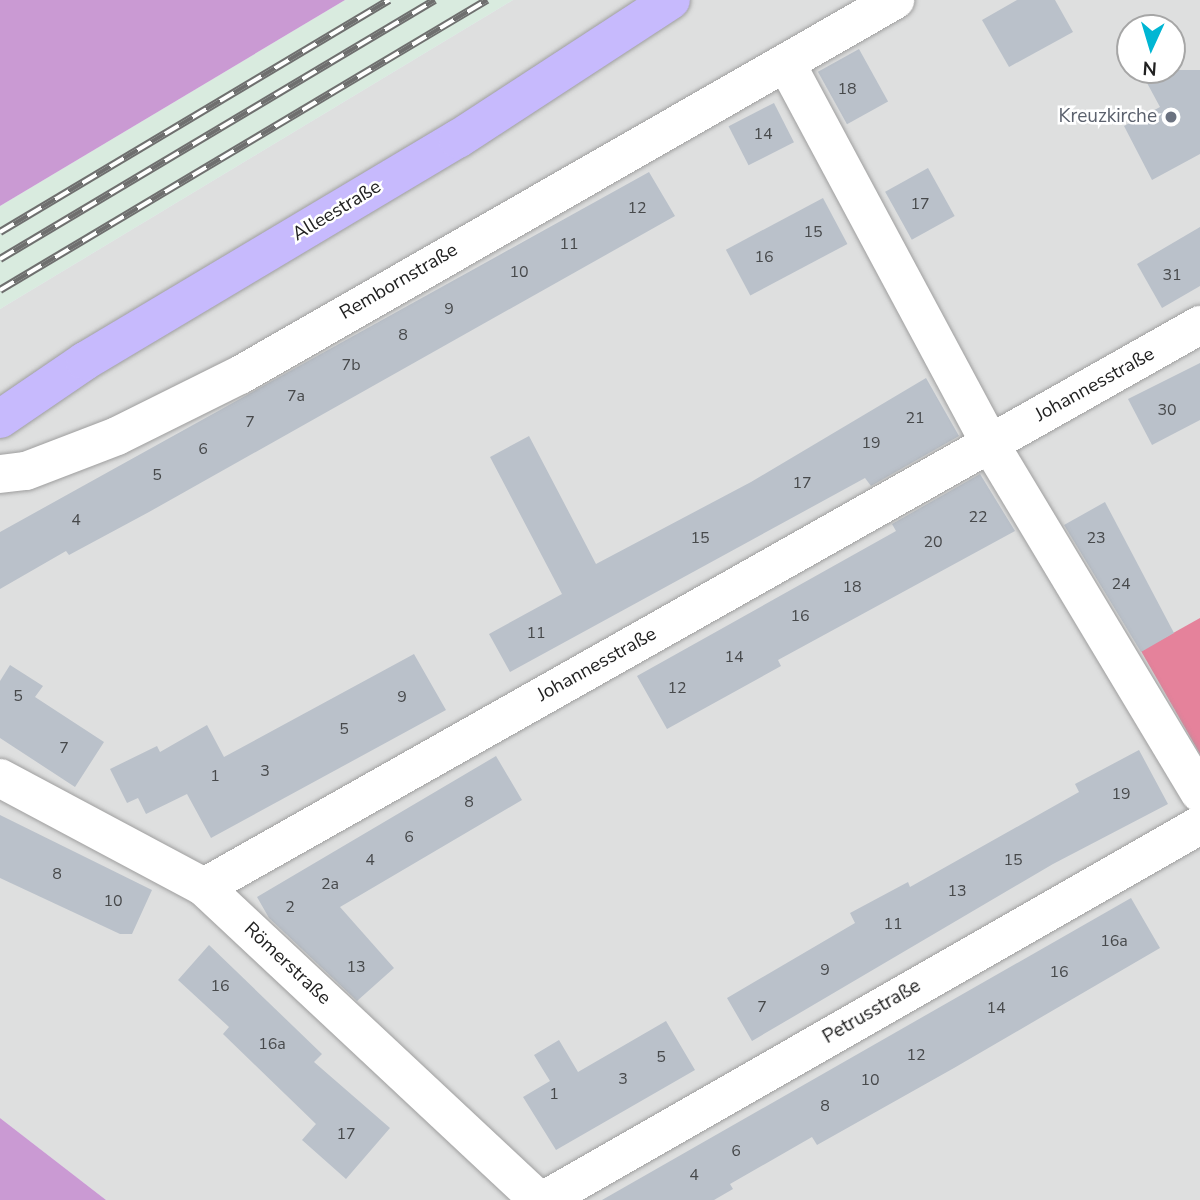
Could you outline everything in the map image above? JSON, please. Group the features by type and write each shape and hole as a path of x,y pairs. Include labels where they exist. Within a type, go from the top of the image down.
{"street":[{"name":"Alleestraße","path":"0,419 85,361 458,139 671,0"},
{"name":"Rembornstraße","path":"0,474 26,471 117,436 240,375 895,0"},
{"path":"786,63 990,444 1200,793"},
{"name":"Johannesstraße","path":"204,887 1200,325"},
{"name":"Römerstraße","path":"0,778 204,887 538,1200"},
{"name":"Petrusstraße","path":"544,1200 1200,825"}],"shaded area":[{"path":"0,0 345,0 0,206"},
{"path":"345,0 513,0 0,309 0,206"},
{"path":"513,0 1200,0 1200,1200 106,1200 0,1118 0,309"},
{"path":"1200,618 1200,754 1141,651"},
{"path":"0,1118 106,1200 0,1200"}],"building":[{"path":"1017,0 1055,0 1073,32 1009,67 982,20"},
{"path":"859,49 888,101 847,124 818,72"},
{"name":"Kreuzkirche","path":"1186,70 1200,70 1200,154 1152,180 1124,126 1160,107 1148,84 1186,84"},
{"path":"774,103 794,142 749,165 729,126"},
{"path":"928,168 955,216 912,240 885,192"},
{"path":"649,172 675,216 149,512 69,555 66,551 0,589 0,532"},
{"path":"823,198 847,244 750,296 726,250"},
{"path":"1200,227 1200,286 1162,308 1137,264"},
{"path":"1200,363 1200,420 1152,445 1128,399"},
{"path":"926,378 959,436 871,486 865,478 510,672 489,634 562,594 490,457 529,436 596,564 751,482"},
{"path":"980,474 1015,531 778,660 781,666 667,729 637,676 896,531 892,524"},
{"path":"1105,502 1174,633 1141,652 1064,525"},
{"path":"414,654 446,710 211,838 187,794 146,814 138,798 127,803 110,769 157,746 160,752 207,725 224,757"},
{"path":"10,665 43,686 35,697 104,742 75,787 0,738 0,681"},
{"path":"1139,750 1168,804 1053,864 752,1041 727,998 855,923 850,913 908,882 910,887 1079,792 1075,784"},
{"path":"496,756 522,800 340,907 394,968 357,1001 269,918 257,897"},
{"path":"0,815 152,890 132,934 120,934 0,878"},
{"path":"1131,898 1160,948 954,1068 817,1145 812,1137 730,1184 733,1189 714,1200 602,1200"},
{"path":"209,945 322,1054 314,1062 390,1128 346,1179 302,1140 316,1124 223,1034 229,1027 178,980"},
{"path":"666,1021 695,1070 556,1150 523,1097 550,1081 534,1055 559,1040 578,1072"}],"railway":[{"path":"0,232 389,0"},
{"path":"0,259 435,0"},
{"path":"0,290 487,0"}],"place":[{"name":"Kreuzkirche","path":"1171,117"}]}
